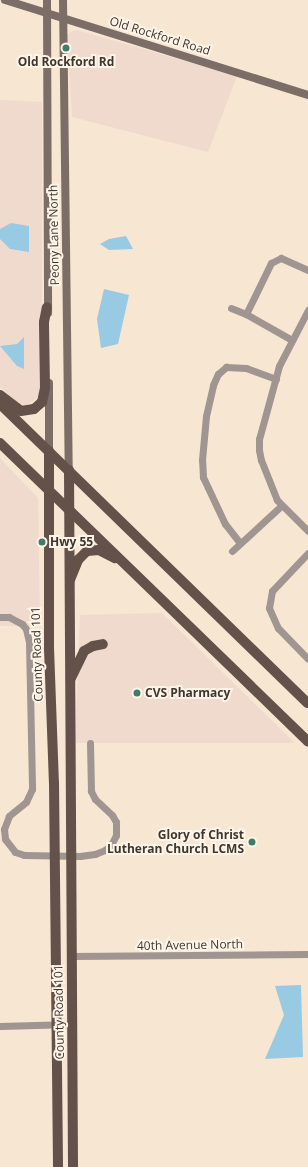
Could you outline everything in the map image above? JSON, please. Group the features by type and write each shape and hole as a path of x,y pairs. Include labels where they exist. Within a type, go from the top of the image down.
{"main road":[{"name":"Old Rockford Road","path":"6,0 308,95"},
{"name":"Peony Lane North","path":"47,0 47,307 49,451"},
{"name":"Peony Lane North","path":"63,0 69,470"},
{"path":"0,395 21,411 34,409 42,402 45,388 44,322 47,307"},
{"path":"0,404 308,703"},
{"path":"0,443 308,741"},
{"name":"County Road 101","path":"49,451 49,648 55,856 58,1167"},
{"name":"County Road 101","path":"69,470 68,585 73,1167"},
{"path":"68,585 78,560 87,551 99,550 123,561"},
{"path":"69,682 84,651 93,646 103,644"}],"street":[{"path":"246,314 271,263 281,258 308,270"},
{"path":"231,308 246,314 292,340"},
{"path":"307,312 279,366 261,429 258,450 272,489 281,506 308,532"},
{"path":"240,543 225,524 203,478 202,460 206,416 213,385 218,374 226,367 246,368 276,379"},
{"path":"232,551 281,506"},
{"path":"308,553 272,591 269,608 278,628 308,659"},
{"name":"County Road 101","path":"0,617 9,617 17,620 26,629 28,636 32,789 26,802 9,816 5,822 4,835 9,846 15,852 24,855 71,856 95,854 105,850 111,845 116,835 116,822 95,799 91,791 90,743"},
{"name":"40th Avenue North","path":"72,956 308,954"},
{"path":"0,1026 72,1024"}],"shaded area":[{"path":"77,30 237,76 208,152 72,117 67,35"},
{"path":"0,100 42,102 42,387 37,398 25,406 18,403 0,387"},
{"path":"0,458 38,498 40,626 0,626"},
{"path":"162,613 295,743 75,743 80,615"}],"water":[{"path":"11,223 29,226 29,252 10,249 0,239 0,229"},
{"path":"126,236 133,249 109,250 100,244 109,239"},
{"path":"104,289 129,295 118,344 101,348 97,319"},
{"path":"24,337 24,369 17,366 0,346 17,344"},
{"path":"301,985 303,1057 265,1059 284,1015 275,986"}],"place":[{"name":"Old Rockford Rd","path":"66,48"},
{"name":"Hwy 55","path":"42,542"},
{"name":"CVS Pharmacy","path":"137,693"},
{"name":"Glory of Christ Lutheran Church LCMS","path":"252,842"}]}
